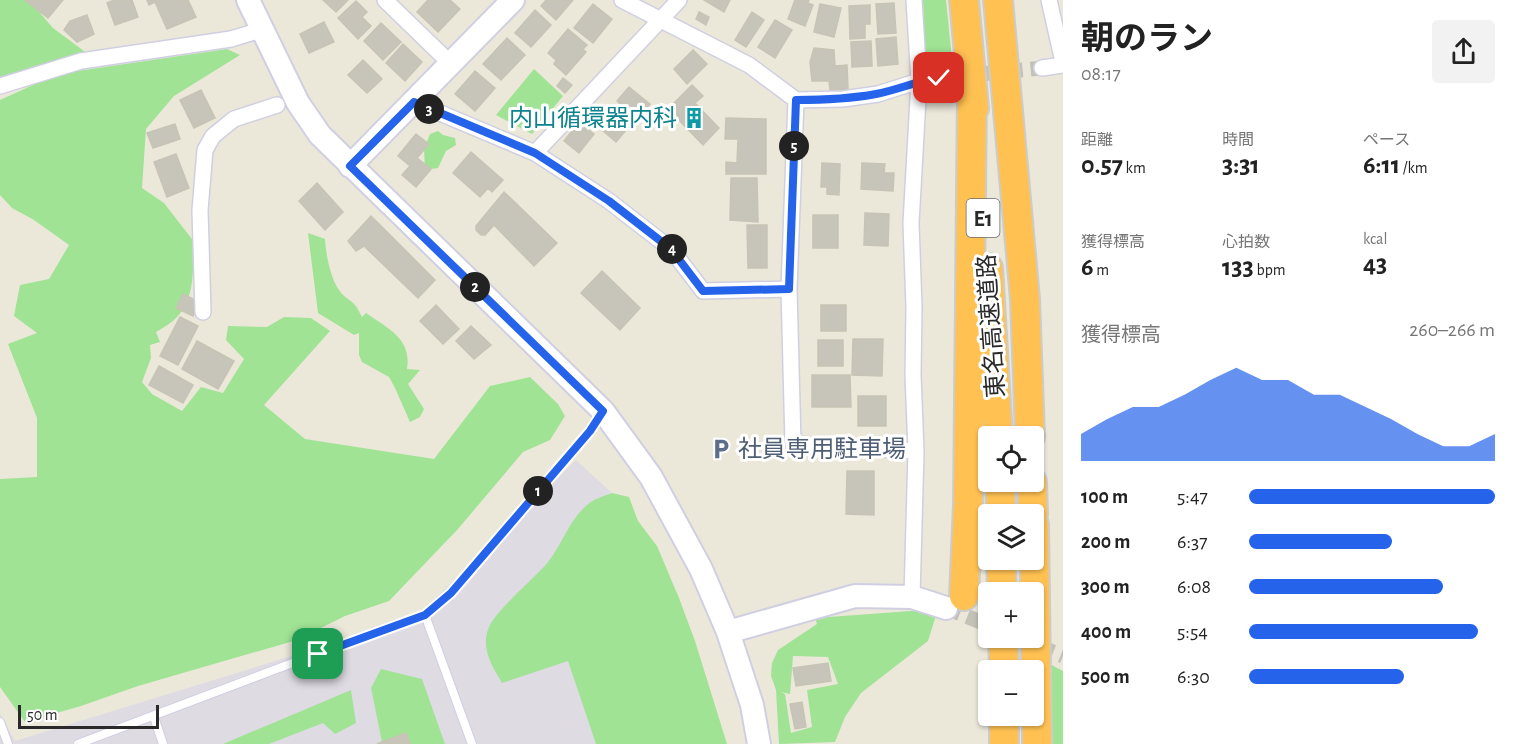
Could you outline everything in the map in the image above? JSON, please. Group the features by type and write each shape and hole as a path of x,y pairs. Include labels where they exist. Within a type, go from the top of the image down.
{"highway":[{"name":"東名高速道路","path":"964,0 989,281 997,426"},
{"name":"東名高速道路","path":"998,0 1025,299 1030,426"},
{"path":"1017,0 1027,184 1025,299"},
{"path":"955,602 968,504 972,91"},
{"path":"1035,570 1037,744"},
{"path":"1004,726 1004,744"}],"street":[{"path":"248,0 286,101 603,411 651,477 701,569 728,632 752,705 759,744"},
{"path":"385,0 451,64"},
{"path":"350,166 513,0"},
{"path":"622,0 749,64 796,100 843,99 878,94 919,81 939,78"},
{"path":"535,153 678,0"},
{"path":"912,597 916,451 911,223 919,81 914,0"},
{"path":"1042,68 1063,64 1049,0"},
{"path":"0,86 81,61 231,39 261,30"},
{"path":"796,100 789,289 793,444 916,451"},
{"path":"203,312 200,210 205,150 213,136 234,118 286,101"},
{"path":"414,102 535,153 609,201 671,249 703,291 789,289"},
{"path":"728,632 855,596 912,597 955,602"}],"lane":[{"path":"78,744 425,615 451,593 590,431 603,411"},
{"path":"425,615 472,744"},
{"path":"154,717 163,744"},
{"path":"0,722 8,744"}],"shaded area":[{"path":"576,460 612,493 722,744 0,744 0,713 15,741 415,618"}],"green space":[{"path":"0,0 29,0 53,28 92,57 48,64 0,77"},
{"path":"923,0 946,0 953,69 926,72"},
{"path":"227,49 240,55 174,96 146,129 142,188 164,203 195,243 192,284 185,305 179,315 156,332 160,342 150,345 151,358 142,382 152,394 182,411 201,387 223,393 244,359 226,340 228,326 267,327 284,317 311,318 330,331 264,405 305,439 434,459 490,386 530,377 558,404 565,416 550,440 523,452 458,529 389,601 345,616 297,640 138,686 25,722 0,687 0,479 37,477 37,418 8,344 37,333 14,316 20,285 49,279 69,245 34,220 12,208 0,195 0,100 57,74"},
{"path":"534,69 563,96 532,134 496,115"},
{"path":"438,131 455,138 456,145 446,151 438,168 425,170 424,149 430,134"},
{"path":"308,233 325,239 332,276 343,295 356,306 362,317 366,313 390,329 406,349 407,369 420,370 408,384 424,409 420,417 410,422 389,377 362,362 359,355 359,333 354,335 318,313"},
{"path":"612,493 629,497 638,521 657,546 695,641 727,744 596,744 568,661 502,683 491,663 486,642 493,620 548,562 581,511 592,501"},
{"path":"938,609 928,641 861,693 845,717 835,742 779,744 776,690 771,676 772,663 778,650 817,624 815,618","holes":["793,656 828,657 838,684 807,690 812,727 791,733 785,694 781,692 790,694"]},
{"path":"1046,662 1063,671 1063,744 1047,744"},
{"path":"381,669 422,679 445,744 410,744 405,733 382,742 371,688"},
{"path":"351,690 356,723 335,734 323,723 269,744 223,744"}],"building":[{"path":"25,0 63,0 48,18"},
{"path":"114,0 132,0 138,17 115,25 107,3"},
{"path":"147,0 188,0 196,17 167,29 155,2 149,5"},
{"path":"323,0 348,0 336,12"},
{"path":"428,0 450,0 460,9 438,32 417,12"},
{"path":"546,0 573,0 556,20 541,6"},
{"path":"704,0 730,0 724,12"},
{"path":"795,0 809,0 808,3 813,5 805,26 788,19"},
{"path":"356,1 367,12 362,17 371,26 358,39 338,18"},
{"path":"894,3 896,33 878,34 876,4"},
{"path":"593,4 612,19 593,43 574,28"},
{"path":"820,4 841,8 834,37 814,32"},
{"path":"870,5 870,24 865,24 865,38 850,39 849,6"},
{"path":"535,10 551,25 531,47 515,33"},
{"path":"699,12 709,17 706,25 696,19"},
{"path":"752,12 764,20 746,47 735,40"},
{"path":"87,15 94,34 77,42 64,30 70,21"},
{"path":"775,20 792,30 775,58 758,47"},
{"path":"324,22 334,42 309,53 300,34"},
{"path":"381,23 401,42 383,60 364,41"},
{"path":"568,29 587,45 583,49 586,52 566,75 554,64 556,60 548,53"},
{"path":"896,37 898,64 878,66 876,39"},
{"path":"507,38 525,55 501,80 483,64"},
{"path":"871,41 872,66 852,67 851,42"},
{"path":"403,44 422,62 405,81 386,63"},
{"path":"814,48 834,50 835,66 847,65 848,89 830,90 829,81 812,81 810,62"},
{"path":"693,50 707,64 687,84 674,69"},
{"path":"363,60 382,79 367,93 348,75"},
{"path":"475,71 495,88 475,111 455,94"},
{"path":"563,78 572,85 565,93 557,86"},
{"name":"内山循環器内科","path":"692,85 703,96 695,103 719,128 703,145 668,109"},
{"path":"629,87 650,104 637,119 617,101"},
{"path":"201,90 215,118 194,128 180,100"},
{"path":"612,105 632,123 616,142 595,124"},
{"path":"726,118 766,119 766,174 726,174 726,162 737,163 738,139 725,139"},
{"path":"579,122 594,134 579,153 564,141"},
{"path":"175,124 180,139 153,148 147,133"},
{"path":"416,134 429,144 417,158 431,169 416,187 402,175 410,166 398,156"},
{"path":"471,152 503,180 492,192 488,188 480,197 453,173"},
{"path":"176,154 189,188 167,197 154,162"},
{"path":"822,163 840,164 839,195 827,194 827,187 821,187"},
{"path":"862,163 885,164 884,173 894,173 893,191 861,189"},
{"path":"731,178 757,178 758,222 730,220"},
{"path":"317,183 343,212 325,230 299,201"},
{"path":"504,192 557,243 534,266 494,225 485,235 481,235 476,230 476,226"},
{"path":"865,213 889,214 888,246 864,245"},
{"path":"813,215 838,215 838,248 813,248"},
{"path":"371,216 435,280 418,298 364,246 356,251 348,241"},
{"path":"747,225 767,225 767,268 748,268"},
{"path":"602,271 640,308 620,330 581,293"},
{"path":"183,294 199,302 193,316 176,308"},
{"path":"436,305 459,329 443,344 420,321"},
{"path":"821,305 846,305 846,331 821,331"},
{"path":"180,317 198,326 178,365 160,356"},
{"path":"471,326 491,345 474,359 456,341"},
{"path":"853,339 883,339 882,376 852,375"},
{"path":"818,340 843,340 843,366 818,366"},
{"path":"197,341 234,361 218,389 182,369"},
{"path":"159,366 193,385 183,403 149,385"},
{"path":"812,375 850,375 851,407 812,407"},
{"path":"858,396 886,396 886,426 858,426"},
{"path":"847,471 874,471 874,515 846,514"},
{"path":"828,663 831,681 796,686 793,668"},
{"path":"802,702 806,727 795,729 790,704"},
{"path":"406,733 410,744 377,744 382,742"}],"tunnel":[{"path":"939,78 1042,68"},
{"path":"946,608 978,621"},
{"path":"1043,648 1063,656"}],"place":[{"name":"内山循環器内科","path":"694,118"},
{"name":"社員専用駐車場","path":"721,449"}],"route":[{"path":"318,654 425,615 451,593 590,431 603,411 350,166 414,102 535,153 609,201 671,249 703,291 789,289 796,100 843,99 878,94 919,81 939,78"}]}
